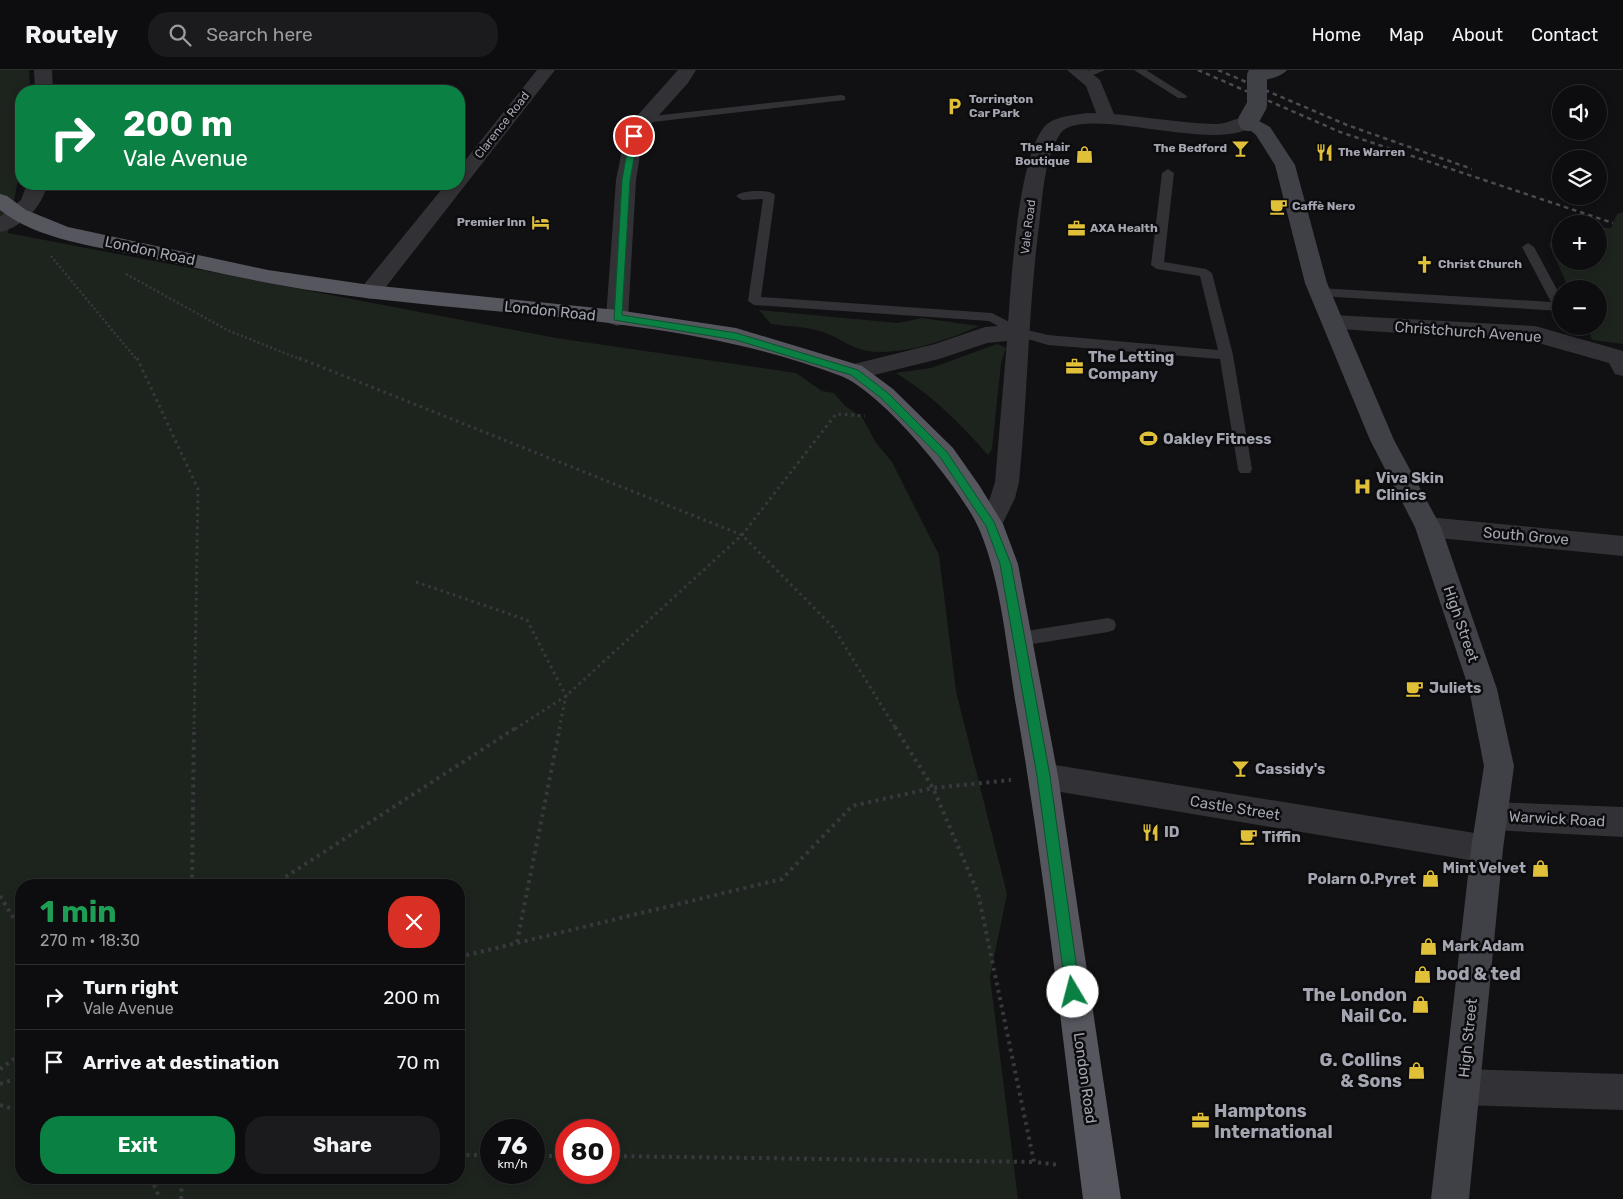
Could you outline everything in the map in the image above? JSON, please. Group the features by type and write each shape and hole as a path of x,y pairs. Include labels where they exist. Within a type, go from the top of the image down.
{"highway":[{"name":"London Road","path":"0,200 18,215 63,232 268,277 370,292 617,318 736,336 854,372 885,395 944,455 990,524 1005,564 1020,639 1043,776 1100,1184"}],"main road":[{"path":"1248,121 1257,112 1259,92 1253,73 1278,70"},
{"name":"High Street","path":"1248,121 1263,131 1285,165 1320,292 1382,440 1428,527 1483,689 1499,766 1487,850 1450,1199"}],"street":[{"path":"43,70 44,85"},
{"name":"Clarence Road","path":"465,173 546,70"},
{"path":"617,318 626,180 634,136 644,120 682,79 687,70"},
{"path":"1087,72 1094,84 1107,119"},
{"name":"Vale Road","path":"990,524 1007,485 1024,261 1032,193 1046,140 1054,128 1072,121 1107,119 1217,130 1248,121"},
{"path":"0,226 18,215 34,199 36,190"},
{"path":"370,292 451,190"},
{"name":"Christchurch Avenue","path":"1333,323 1535,334 1617,357 1623,368"},
{"path":"854,372 939,351 985,335 1020,332"},
{"name":"South Grove","path":"1428,527 1623,546"},
{"name":"Castle Street","path":"1043,776 1487,850"},
{"name":"Warwick Road","path":"1492,816 1623,822"},
{"path":"1463,1087 1623,1092"}],"lane":[{"path":"1138,70 1182,96"},
{"path":"644,120 841,98"},
{"path":"1168,174 1157,266 1206,273 1226,354 1245,469"},
{"path":"742,196 769,195 754,301 992,318 1020,332 1048,340 1226,354"},
{"path":"1320,292 1560,307 1528,247"},
{"path":"1020,639 1108,625"}],"path":[{"path":"18,215 79,292 136,358 198,489 192,879"},
{"path":"123,272 227,330 742,535 833,627 933,788 978,893 1034,1162"},
{"path":"282,879 566,696 742,535 836,414 910,419"},
{"path":"416,582 527,620 566,696 517,942"},
{"path":"465,955 782,879 852,806 933,788 1043,776"},
{"path":"0,896 15,920"},
{"path":"0,1069 15,1058"},
{"path":"0,1084 15,1079"},
{"path":"0,1105 15,1109"},
{"path":"465,1155 480,1155"},
{"path":"620,1156 1034,1162 1100,1184"},
{"path":"154,1184 160,1199"},
{"path":"182,1184 182,1199"}],"shaded area":[{"path":"0,70 29,70 30,85 15,85 16,190 8,233 556,338 796,373 822,391 834,393 845,406 862,417 876,443 892,462 939,555 956,691 1007,894 990,977 1018,1199 0,1199"},
{"path":"1623,212 1623,344 1592,340 1590,335 1607,335 1607,280 1565,280 1561,270 1607,270 1607,228 1611,228 1617,214"},
{"path":"759,310 898,323 922,318 979,326 954,337 924,346 880,352 867,351 855,347 820,331 771,324"},
{"path":"997,344 1006,348 1001,363 992,449 988,455 945,411 922,391 896,373 931,368"}],"railway":[{"path":"1198,70 1340,132 1613,223"},
{"path":"1218,70 1347,125 1472,169"}],"place":[{"name":"Torrington Car Park","path":"955,106"},
{"name":"The Bedford","path":"1241,148"},
{"name":"The Warren","path":"1324,152"},
{"name":"The Hair Boutique","path":"1084,154"},
{"name":"Caffè Nero","path":"1278,206"},
{"name":"Premier Inn","path":"540,222"},
{"name":"AXA Health","path":"1076,228"},
{"name":"Christ Church","path":"1424,264"},
{"name":"The Letting Company","path":"1074,366"},
{"name":"Oakley Fitness","path":"1149,439"},
{"name":"Viva Skin Clinics","path":"1362,487"},
{"name":"Juliets","path":"1415,688"},
{"name":"Cassidy's","path":"1241,769"},
{"name":"ID","path":"1150,832"},
{"name":"Tiffin","path":"1248,837"},
{"name":"Mint Velvet","path":"1540,868"},
{"name":"Polarn O.Pyret","path":"1430,879"},
{"name":"Mark Adam","path":"1428,946"},
{"name":"bod & ted","path":"1422,974"},
{"name":"The London Nail Co.","path":"1421,1005"},
{"name":"G. Collins & Sons","path":"1416,1070"},
{"name":"Hamptons International","path":"1200,1121"}],"route":[{"path":"634,136 626,180 617,318 736,336 854,372 885,395 944,455 990,524 1005,564 1020,639 1043,776 1073,992"}]}
